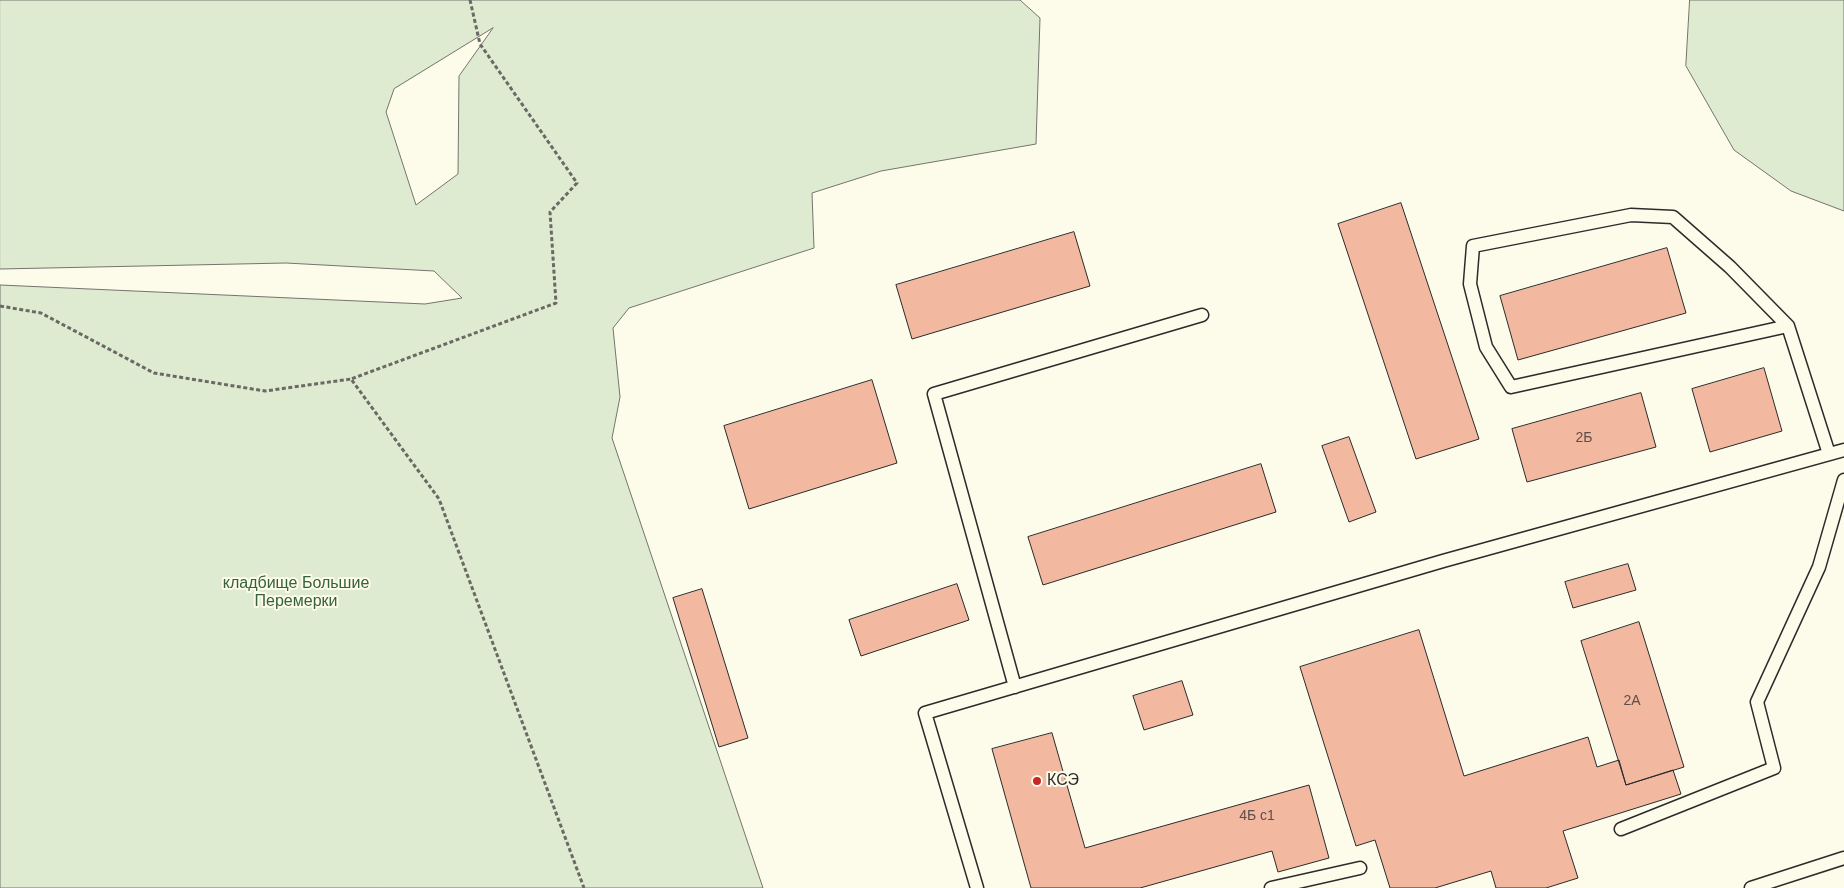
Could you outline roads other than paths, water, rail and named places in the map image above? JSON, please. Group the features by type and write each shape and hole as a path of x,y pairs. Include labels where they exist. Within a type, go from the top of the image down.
{"lane":[{"path":"1788,326 1512,388 1486,348 1470,284 1473,246 1631,215 1673,217 1730,267 1788,326 1829,454"},
{"path":"1015,687 934,394 1202,315"},
{"path":"977,888 925,713 1443,561 1844,450"},
{"path":"1621,829 1774,768 1757,702 1819,568 1844,480"},
{"path":"1751,888 1844,858"},
{"path":"1271,888 1360,868"}],"place":[{"name":"КСЭ","path":"1037,781"}],"park label":[{"name":"кладбище Большие Перемерки","path":"296,593"}]}
